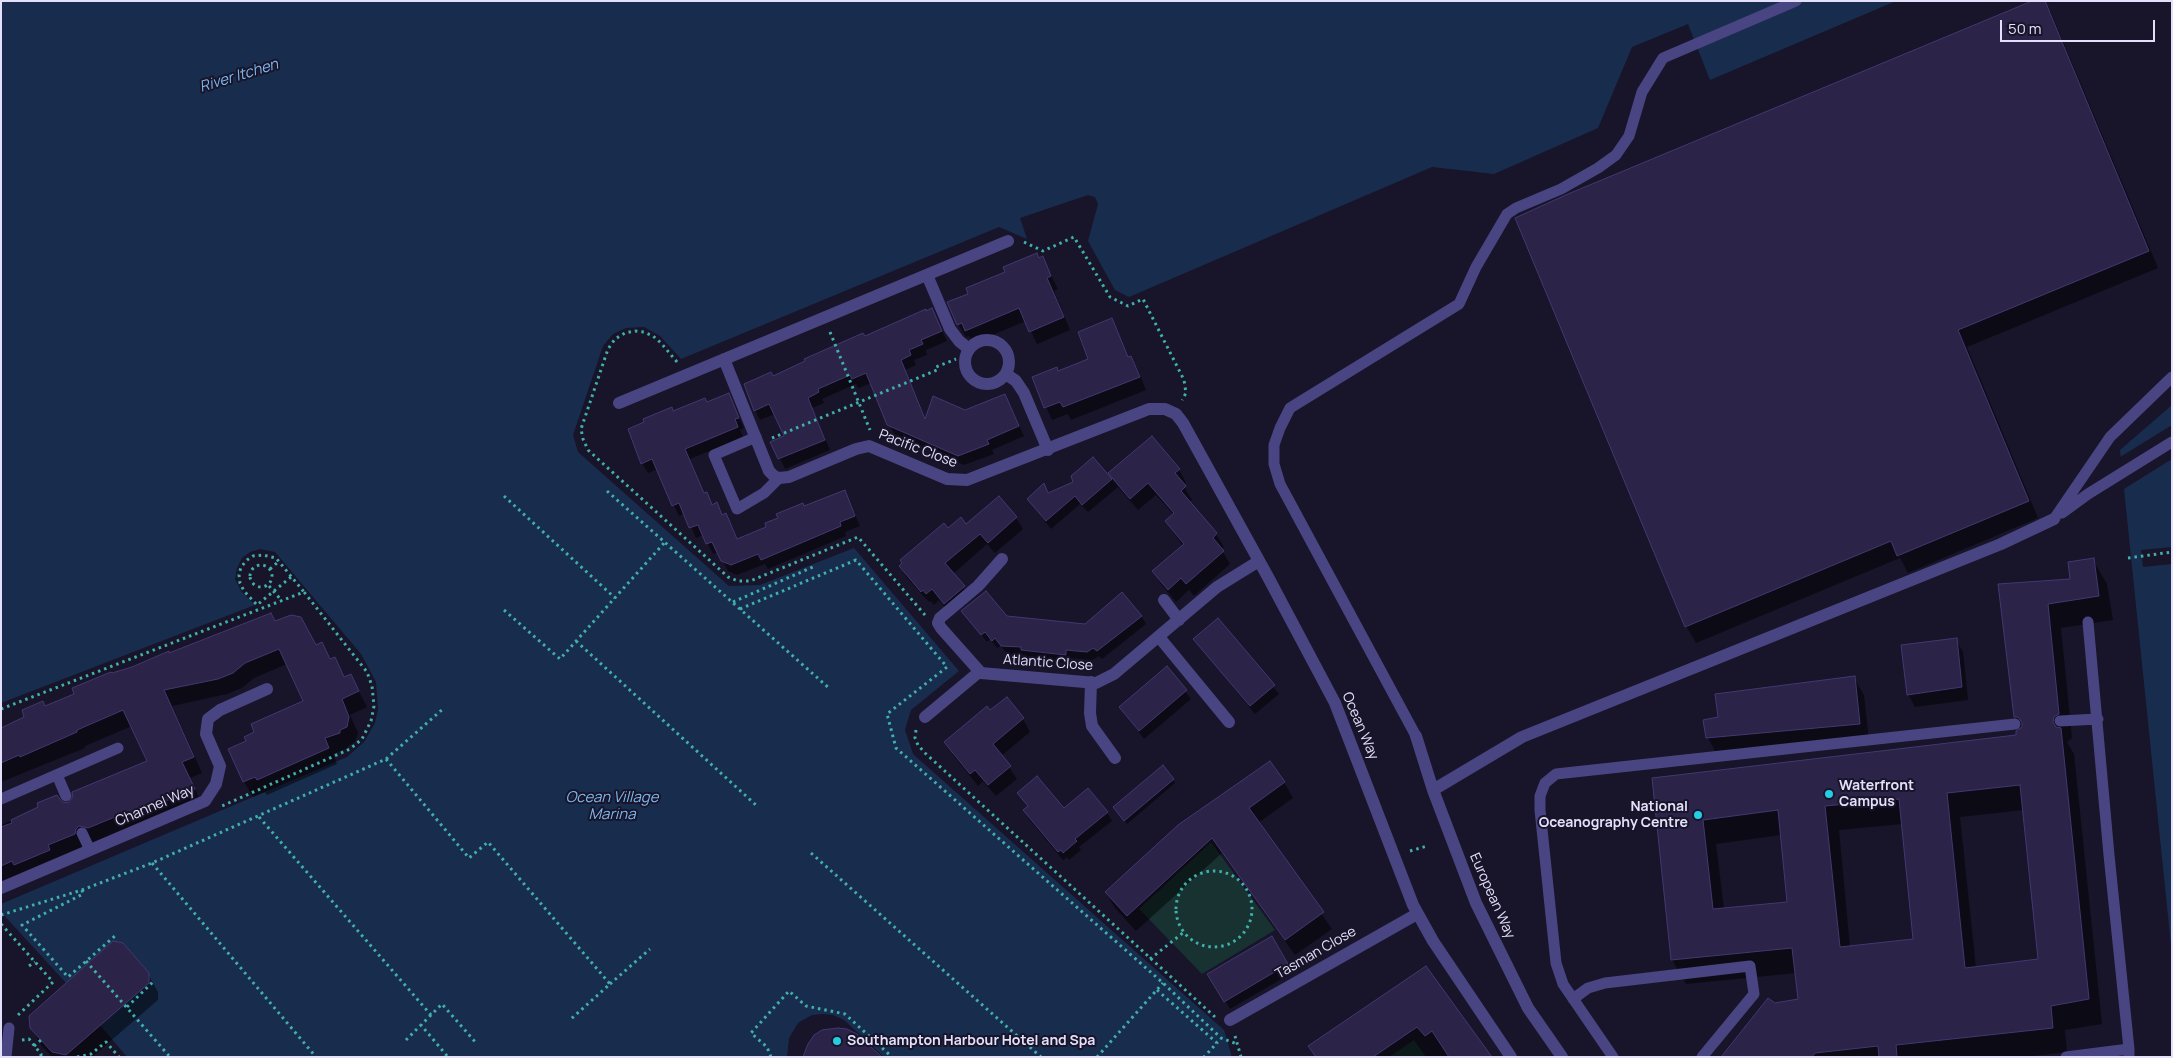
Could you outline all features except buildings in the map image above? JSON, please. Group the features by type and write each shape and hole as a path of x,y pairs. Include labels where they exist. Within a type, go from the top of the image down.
{"street":[{"path":"619,403 1008,241"},
{"path":"927,275 950,329 967,352 966,371 970,378 982,384 997,382 1006,374 1010,362 1008,354 1001,344 986,340 978,341 967,352"},
{"path":"724,359 769,471 779,478"},
{"path":"1006,374 1016,381 1024,393 1048,450"},
{"name":"Pacific Close","path":"779,478 789,476 861,447 878,448 947,478 960,481 976,479 1149,409 1160,408 1171,411"},
{"name":"Ocean Way","path":"1171,411 1183,423 1335,703 1397,868 1417,914 1511,1057"},
{"path":"1433,790 1522,737 2001,544 2054,519"},
{"path":"925,717 979,672 941,628 938,623 940,618 978,586 1002,559"},
{"name":"Atlantic Close","path":"979,672 1096,683 1108,678 1217,587 1259,561"},
{"path":"1164,600 1179,620"},
{"path":"1159,637 1229,722"},
{"path":"1091,682 1092,726 1115,758"},
{"name":"Channel Way","path":"1,888 205,801 216,784 220,766 206,734 208,719 220,710 267,689"},
{"name":"European Way","path":"1416,736 1433,790 1476,903 1528,1008 1562,1057"},
{"name":"Tasman Close","path":"1230,1020 1417,914"}],"lane":[{"path":"1416,736 1280,484 1274,464 1274,445 1290,408 1459,304 1476,267 1506,214 1560,189 1598,168 1616,155 1629,136 1642,92 1663,58 1796,1"},
{"path":"2054,519 2110,437 2172,377"},
{"path":"757,441 714,455 738,509 764,493 779,478"},
{"path":"2054,519 2088,494 2172,442"},
{"path":"2066,1057 2129,1053 2088,622"},
{"path":"2060,721 2098,719"},
{"path":"1613,1057 1563,984 1556,963 1540,796 1545,784 1556,774 2015,724"},
{"path":"1,799 118,748"},
{"path":"57,775 66,796"},
{"path":"82,833 90,850"},
{"path":"1573,999 1588,988 1605,984 1750,966 1754,994 1702,1057"},
{"path":"6,1057 9,1028"}],"path":[{"path":"1022,241 1043,251 1074,237 1110,297 1128,306 1143,299 1184,380 1186,394 1180,404 1171,411"},
{"path":"824,318 878,448"},
{"path":"679,364 661,343 653,336 644,332 625,333 616,339 608,348 581,429 588,450 728,577 738,581 750,581 858,537 932,624 938,623"},
{"path":"757,441 859,403 937,370 936,367 967,352"},
{"path":"607,491 830,689"},
{"path":"504,496 615,598"},
{"path":"504,610 560,659 665,542"},
{"path":"2128,558 2172,552"},
{"path":"291,577 257,605 244,590 240,583 239,575 241,567 253,556 263,555 276,558 304,592"},
{"path":"247,560 253,566 263,566 270,569 273,577 269,586"},
{"path":"740,608 856,560 947,667 888,714 896,748 1163,983 1221,1038 1237,1044"},
{"path":"270,569 278,562"},
{"path":"251,584 249,574 253,566"},
{"path":"733,602 815,566"},
{"path":"244,590 251,584"},
{"path":"251,584 259,588 269,586"},
{"path":"269,586 282,601"},
{"path":"576,642 757,806"},
{"path":"1,915 82,890 152,863 386,759 444,708"},
{"path":"925,717 916,729 915,738 921,749 1223,1024 1230,1020 1241,1057"},
{"path":"386,759 469,858 488,842 610,984"},
{"path":"258,817 431,1015"},
{"path":"811,853 1041,1057"},
{"path":"152,863 316,1057"},
{"path":"1202,872 1227,872 1242,883 1250,894 1253,908 1251,922 1245,933 1235,942 1220,948 1204,946 1191,940 1184,932 1176,914 1176,900 1182,888 1191,878 1202,872"},
{"path":"82,890 83,894 22,925 68,977 116,934"},
{"path":"2,926 53,982 21,1011 9,1028"},
{"path":"1150,959 1184,932"},
{"path":"571,1018 650,949"},
{"path":"86,961 170,1057"},
{"path":"29,966 35,962"},
{"path":"127,1007 155,980"},
{"path":"1097,1057 1163,983"},
{"path":"1157,990 1217,1043 1204,1057"},
{"path":"771,1057 767,1047 751,1033 789,991 806,1006 845,1014 892,1057"},
{"path":"406,1040 442,1004 478,1044"},
{"path":"422,1025 448,1057"},
{"path":"19,1045 24,1038 29,1039 41,1057"},
{"path":"34,1046 41,1040"},
{"path":"77,1057 92,1054 106,1042 119,1057"}],"green space":[{"path":"1211,842 1275,930 1202,974 1139,909"},
{"path":"1414,1040 1426,1057 1389,1057"}],"water":[{"path":"1,1 1896,1 1710,80 1688,24 1632,47 1598,128 1494,174 1432,167 1129,297 1115,290 1088,241 1098,204 1095,197 1088,195 1020,218 1027,239 999,227 681,359 660,336 644,327 626,328 613,334 603,346 573,435 578,452 729,586 760,585 854,548 959,671 911,710 905,730 913,754 1224,1030 1232,1057 884,1057 844,1020 833,1015 823,1014 812,1015 798,1023 789,1038 787,1057 127,1057 100,1025 149,983 149,973 123,943 113,941 66,983 1,912 1,904 347,757 364,742 375,723 378,709 376,682 361,654 275,552 260,549 250,552 242,558 237,568 235,579 241,591 255,605 1,703"},
{"path":"2172,405 2172,955 2120,450"}],"pier":[{"path":"2172,425 2172,459 2124,489 2120,457"},
{"path":"2172,547 2172,564 2143,567 2141,550"}],"place":[{"name":"Waterfront Campus","path":"1829,794"},
{"name":"National Oceanography Centre","path":"1698,815"},
{"name":"Southampton Harbour Hotel and Spa","path":"837,1041"}],"water label":[{"name":"River Itchen","path":"239,76"},
{"name":"Ocean Village Marina","path":"612,806"}]}
